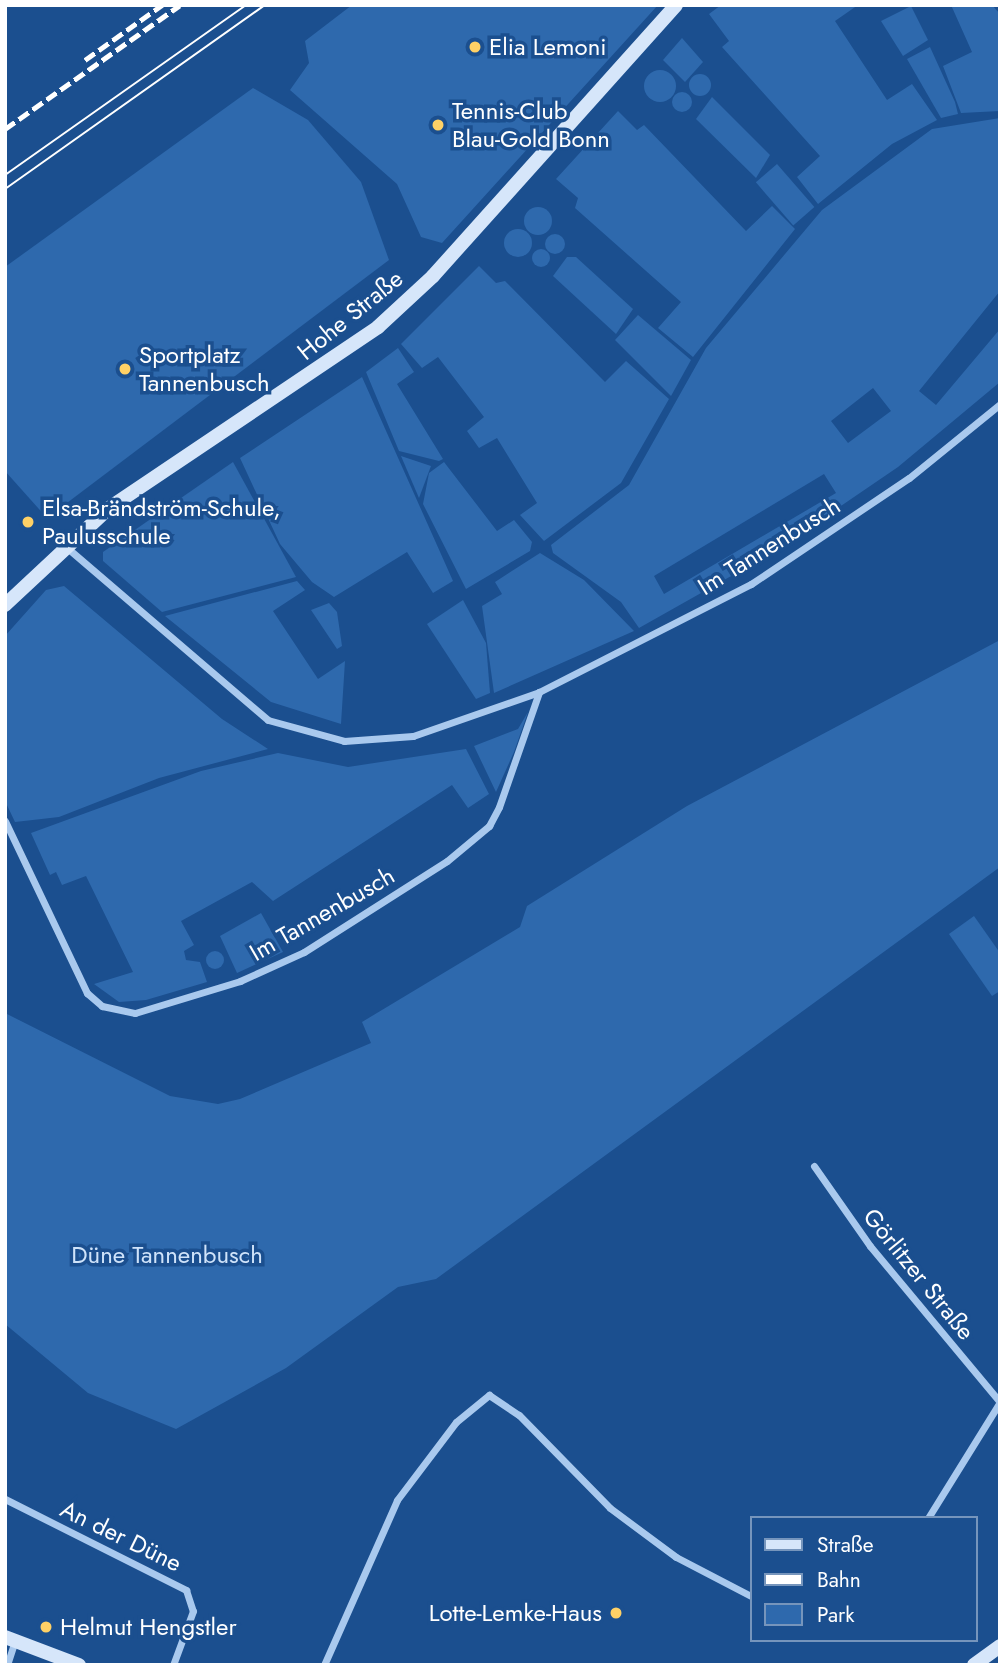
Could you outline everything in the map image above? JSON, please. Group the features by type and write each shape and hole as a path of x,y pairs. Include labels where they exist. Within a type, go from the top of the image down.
{"street":[{"name":"Hohe Straße","path":"5,605 64,546 109,508 378,327 433,276 676,5"},
{"name":"Im Tannenbusch","path":"64,546 246,704 318,738 413,736 539,692 751,584 909,478 1000,404"},
{"name":"Im Tannenbusch","path":"5,821 87,993 102,1006 135,1013 240,981 293,958 447,861 489,826 499,807 539,692"},
{"name":"Görlitzer Straße","path":"814,1166 878,1256 1000,1402"},
{"path":"324,1665 397,1500 456,1422 489,1395 519,1415 610,1508 676,1557 750,1595"},
{"path":"929,1516 1000,1402"},
{"name":"An der Düne","path":"5,1499 186,1590 193,1611 173,1665"},
{"path":"7,1665 10,1639 79,1665"},
{"path":"974,1665 1000,1646"}],"green space":[{"name":"Tennis-Club Blau-Gold Bonn","path":"352,5 658,5 442,243 421,237 397,184 290,90 309,63 305,41"},
{"path":"721,5 858,5 835,21 887,100 912,84 937,120 892,144 818,204 797,177 820,156 722,47 729,41 709,14"},
{"path":"951,5 992,5 1000,14 1000,111 961,113 943,66 972,52"},
{"path":"911,6 928,40 903,56 881,21"},
{"path":"682,38 703,62 685,82 663,60"},
{"path":"930,47 958,114 941,118 907,59"},
{"path":"660,70 672,74 676,86 672,98 660,102 648,98 644,86 648,74"},
{"path":"700,74 708,77 711,85 708,93 700,96 692,93 689,85 692,77"},
{"name":"Sportplatz Tannenbusch","path":"253,88 308,120 361,182 389,260 47,518 5,471 5,267"},
{"path":"682,92 689,95 692,102 689,109 682,112 675,109 672,102 675,95"},
{"path":"712,97 770,155 756,178 696,119"},
{"path":"618,111 637,130 644,125 746,231 772,206 795,229 693,357 658,328 681,302 575,208 578,198 556,179"},
{"path":"1000,118 1000,291 919,391 936,405 1000,329 1000,382 898,467 772,553 639,628 621,602 553,553 551,545 629,485 706,348 822,210 932,129","holes":["873,388 891,411 848,443 831,421","824,474 836,493 664,594 654,576"]},
{"path":"777,164 814,207 793,225 756,182"},
{"path":"538,207 548,211 552,221 548,231 538,235 528,231 524,221 528,211"},
{"path":"518,229 528,233 532,243 528,253 518,257 508,253 504,243 508,233"},
{"path":"555,234 562,237 565,244 562,251 555,254 548,251 545,244 548,237"},
{"path":"541,249 549,254 550,258 545,266 541,267 533,262 532,258 537,250"},
{"path":"567,257 576,257 633,309 616,334 553,276"},
{"path":"479,266 496,283 505,281 605,382 626,361 669,399 621,483 544,541 520,515 537,503 497,438 479,448 467,431 484,417 438,357 422,368 401,344"},
{"path":"638,315 691,360 671,396 615,340"},
{"path":"398,348 414,372 397,384 443,459 439,461 399,451 366,372"},
{"path":"362,377 453,581 433,593 407,552 334,597 312,582 280,544 240,458"},
{"path":"401,456 431,466 419,498"},
{"path":"233,462 296,577 162,612 103,561 103,552"},
{"path":"444,462 497,531 514,520 532,542 530,551 466,589 423,504 429,473"},
{"path":"540,553 584,580 634,631 494,693 482,606 502,594 495,582"},
{"path":"297,581 305,590 273,611 318,679 345,661 341,724 271,702 165,616"},
{"path":"64,586 222,719 268,749 159,778 59,817 15,822 5,801 5,636 46,590"},
{"path":"463,600 486,643 490,693 476,699 427,624"},
{"path":"329,603 337,612 342,646 337,649 311,610"},
{"name":"Düne Tannenbusch","path":"1000,640 1000,867 436,1279 398,1287 286,1368 176,1429 88,1393 5,1324 5,1013 170,1096 218,1104 240,1099 371,1043 362,1022 520,927 527,906 687,806"},
{"path":"528,712 496,792 474,746 518,729"},
{"path":"466,749 489,794 468,808 452,785 273,901 252,882 181,921 194,945 184,951 186,960 200,962 207,982 146,1000 119,1002 94,984 133,972 86,876 62,885 56,872 50,875 31,833 201,771 278,753 348,767"},
{"path":"261,913 283,952 237,973 220,936"},
{"path":"974,916 1000,953 1000,991 992,996 949,934"},
{"path":"211,951 219,951 224,960 222,967 211,969 206,964 206,956"}],"tram line":[{"path":"5,175 246,5"},
{"path":"5,189 265,5"}],"railway":[{"path":"85,60 162,5"},
{"path":"5,129 180,5"}],"place":[{"name":"Elia Lemoni","path":"475,47"},
{"name":"Tennis-Club Blau-Gold Bonn","path":"438,125"},
{"name":"Sportplatz Tannenbusch","path":"125,369"},
{"name":"Elsa-Brändström-Schule, Paulusschule","path":"28,522"},
{"name":"Lotte-Lemke-Haus","path":"616,1613"},
{"name":"Helmut Hengstler","path":"46,1627"}]}
